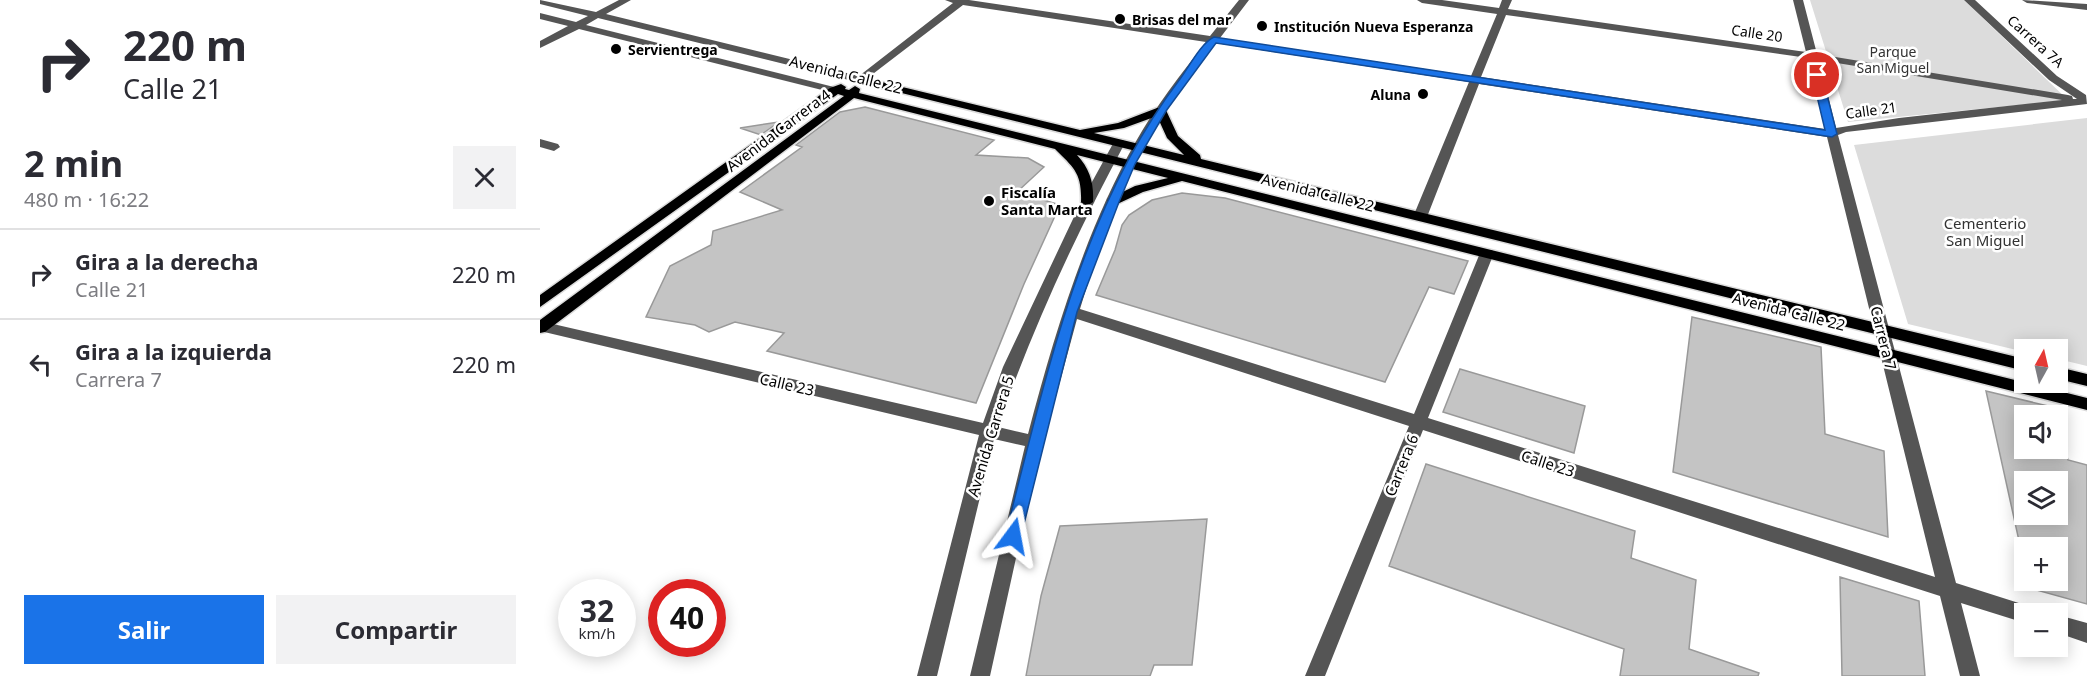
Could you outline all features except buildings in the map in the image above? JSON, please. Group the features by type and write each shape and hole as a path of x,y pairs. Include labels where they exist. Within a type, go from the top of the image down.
{"main road":[{"name":"Avenida Carrera 4","path":"540,302 834,90 861,80"},
{"name":"Avenida Carrera 4","path":"541,327 852,94 861,80"},
{"name":"Avenida Calle 22","path":"861,80 2014,362"},
{"name":"Avenida Calle 22","path":"834,90 2087,404"},
{"path":"1073,132 1120,126 1161,110 1164,125 1173,139 1205,164"},
{"path":"1050,144 1071,157 1085,174 1088,187 1087,202"},
{"path":"1113,202 1139,189 1184,177"},
{"path":"2068,375 2087,380"}],"street":[{"path":"540,45 626,0"},
{"path":"980,676 1035,442 1071,312 1113,202 1138,148 1161,110 1244,0"},
{"name":"Calle 20","path":"1422,0 1812,56 2087,101"},
{"path":"1420,217 1507,0"},
{"name":"Carrera 7","path":"1798,0 1970,676"},
{"name":"Carrera 7A","path":"1969,0 2054,78 2087,101"},
{"path":"2027,0 2087,7"},
{"name":"Avenida Calle 22","path":"540,1 861,80"},
{"path":"861,80 958,1"},
{"name":"Calle 21","path":"958,1 1477,78 1832,134 1843,129 1899,121 2087,101"},
{"name":"Avenida Calle 22","path":"540,16 834,90"},
{"path":"540,143 554,147"},
{"name":"Avenida Carrera 5","path":"927,676 988,431 1011,367 1087,202 1119,143"},
{"name":"Carrera 6","path":"1316,676 1487,253"},
{"name":"Calle 23","path":"1071,312 2014,610"},
{"name":"Calle 23","path":"541,327 1035,442"},
{"path":"2068,627 2087,633"}],"green space":[{"name":"Parque San Miguel","path":"1810,0 1964,0 2068,100 1848,122"},
{"name":"Cementerio San Miguel","path":"2087,118 2087,366 2068,361 2068,339 2014,339 2014,349 1908,324 1854,145"}],"place":[{"name":"Brisas del mar","path":"1120,19"},
{"name":"Institución Nueva Esperanza","path":"1262,26"},
{"name":"Servientrega","path":"616,49"},
{"name":"Aluna","path":"1423,94"},
{"name":"Fiscalía Santa Marta","path":"989,201"}],"route":[{"path":"1013,536 1035,442 1071,312 1113,202 1138,148 1161,110 1214,40 1477,78 1832,134 1817,75"}]}
